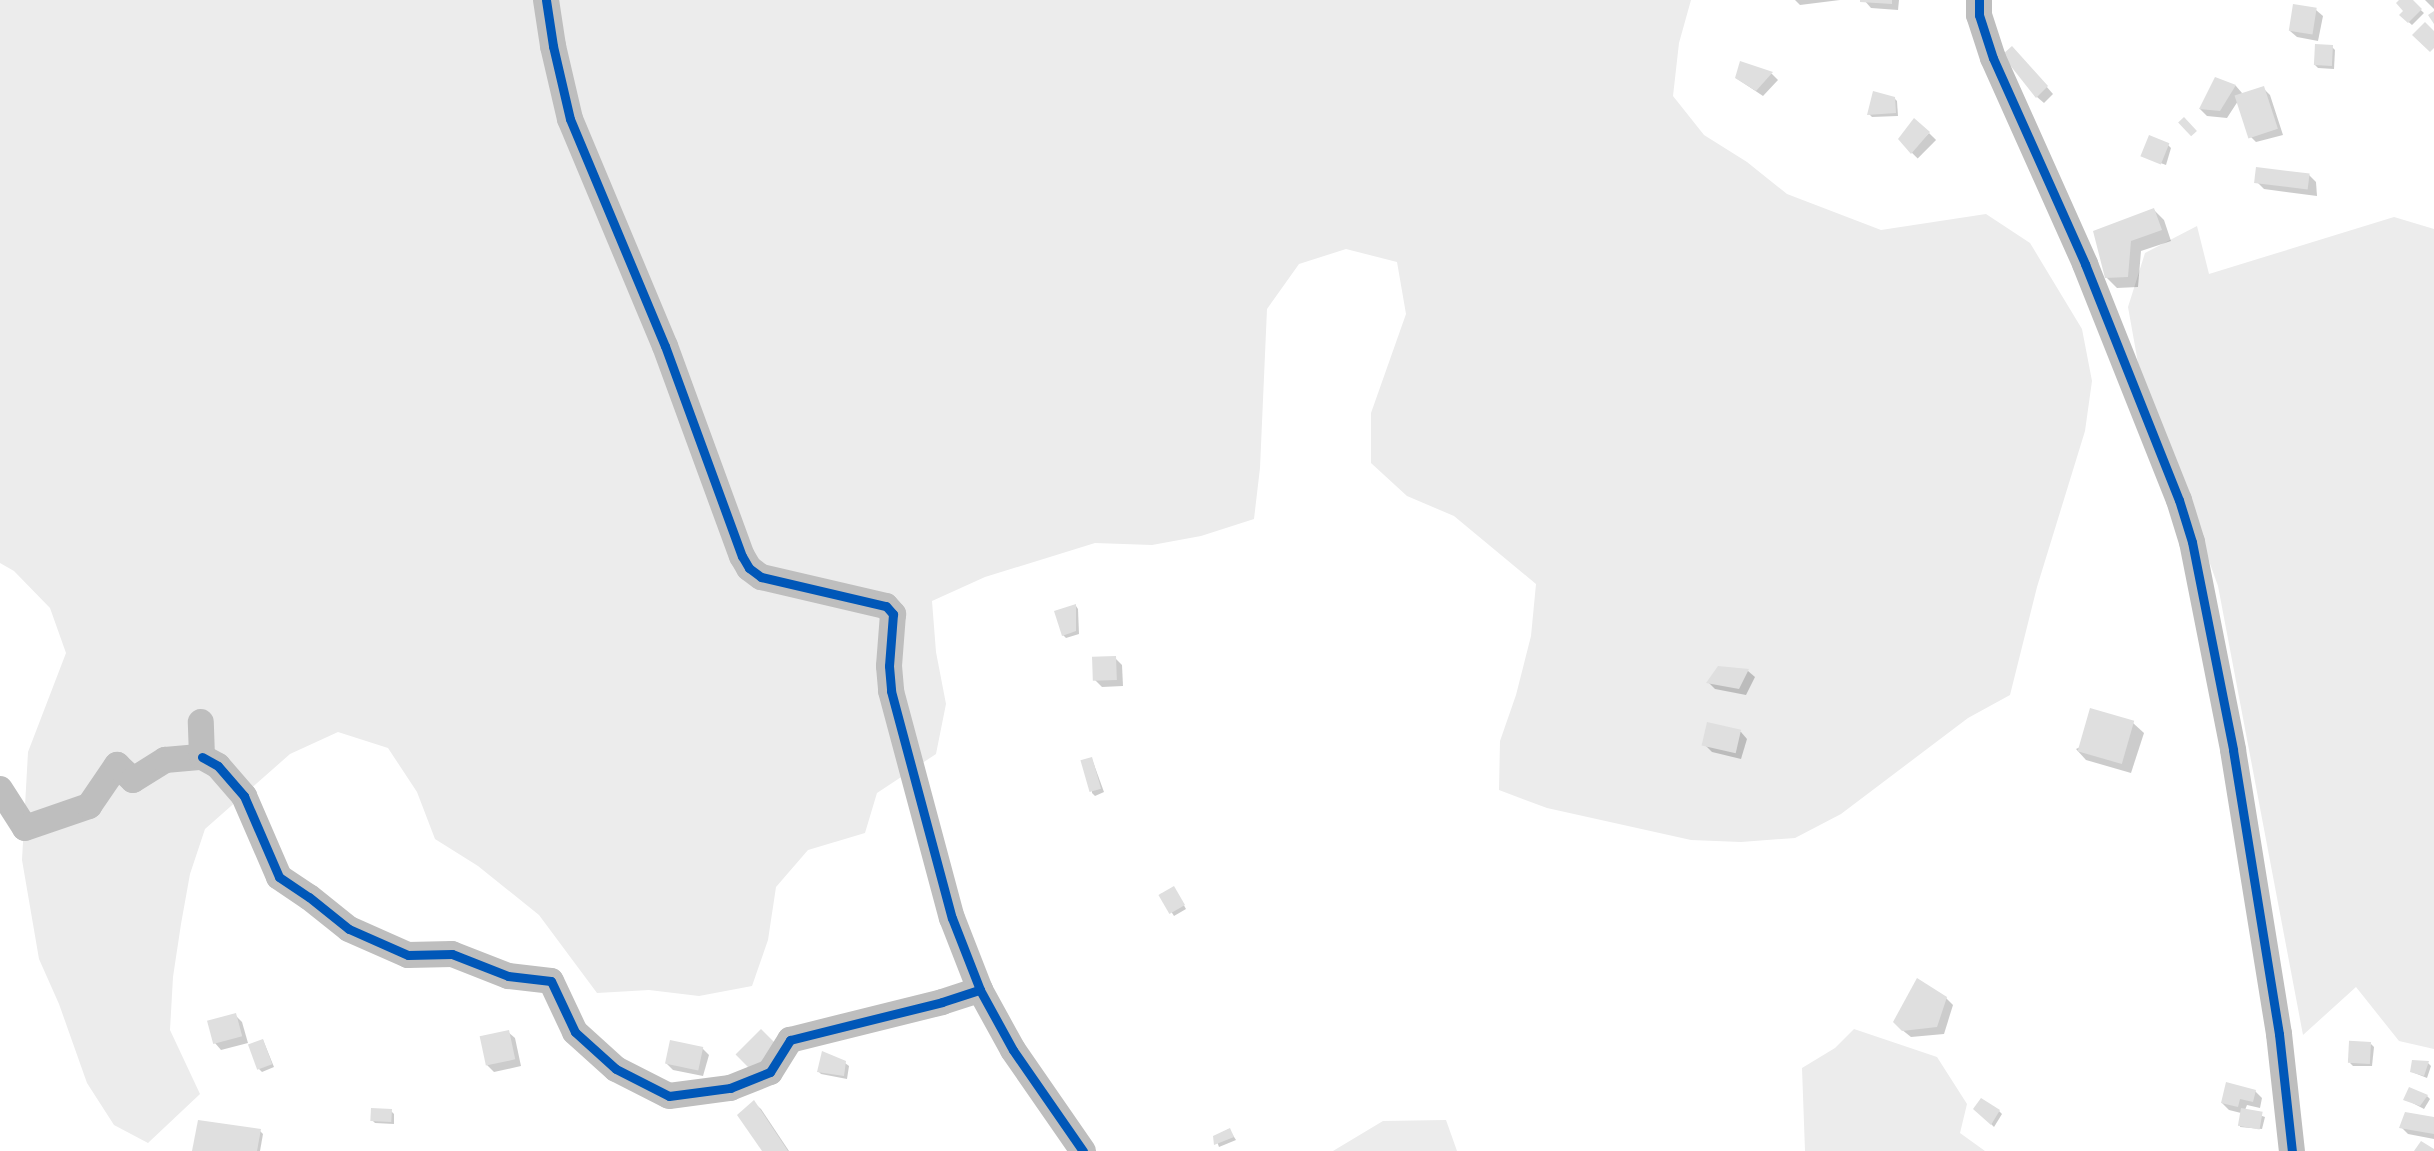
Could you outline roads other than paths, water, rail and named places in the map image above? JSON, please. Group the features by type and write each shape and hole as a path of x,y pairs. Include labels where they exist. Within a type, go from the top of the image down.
{"street":[{"path":"546,0 553,46 570,119 665,346 742,556 749,568 761,577 886,606 893,614 889,660 891,691 952,918 980,990 1013,1050 1079,1149"},
{"path":"1979,0 1979,15 1993,58 2085,264 2179,500 2192,542 2233,750 2274,999 2292,1151"},
{"path":"201,723 202,757"},
{"path":"0,789 25,828 89,806 117,765 133,780 165,760 202,757 218,766 244,796 279,878 309,897 349,929 408,955 452,954 508,976 551,981 575,1032 616,1069 669,1096 730,1088 770,1072 790,1040 942,1002 980,990"}]}
